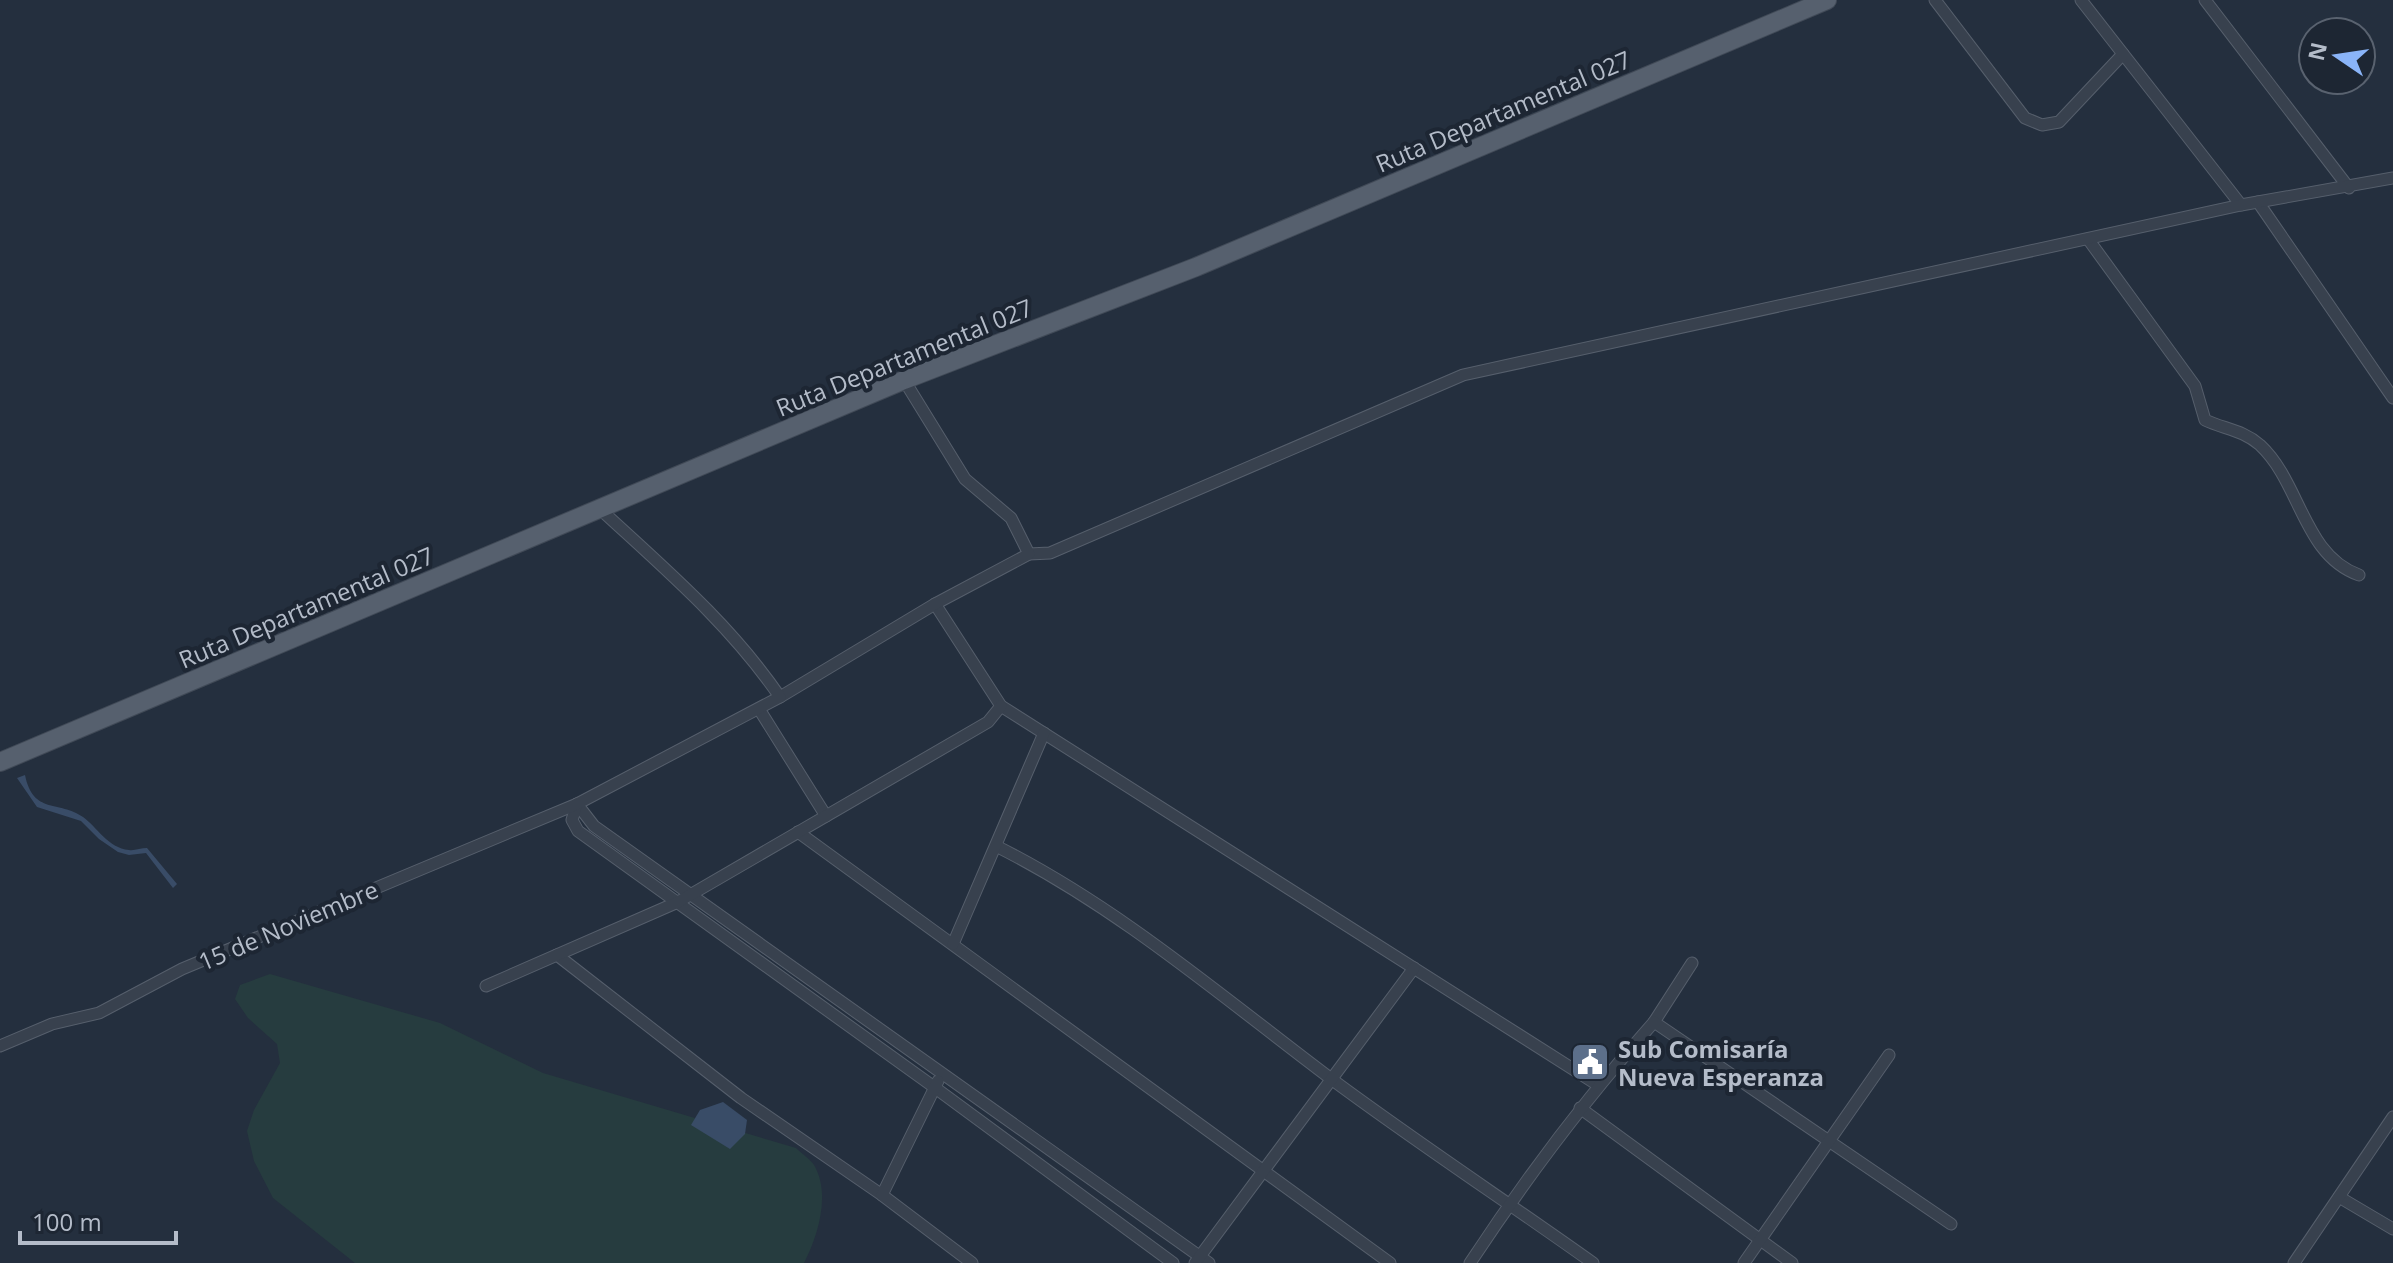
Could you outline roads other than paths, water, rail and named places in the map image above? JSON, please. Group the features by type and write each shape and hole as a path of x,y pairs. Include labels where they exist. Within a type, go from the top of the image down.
{"main road":[{"name":"Ruta Departamental 027","path":"0,762 904,380 1196,267 1827,0"}],"street":[{"path":"1935,0 2025,118 2042,125 2059,122 2123,54"},
{"path":"2081,0 2241,205"},
{"path":"2205,0 2349,188"},
{"name":"15 de Noviembre","path":"0,1046 52,1024 99,1013 182,969 577,804 759,709 935,604 1029,554 1050,553 1463,375 2241,205 2393,178"},
{"path":"2258,202 2393,398"},
{"path":"2088,239 2195,386 2205,420 2241,431 2262,447 2284,478 2316,539 2332,562 2359,575"},
{"path":"904,380 965,479 1011,518 1029,554"},
{"path":"600,509 747,649 780,697"},
{"path":"935,604 1001,706 1598,1085"},
{"path":"486,986 678,902 988,722 1001,706"},
{"path":"759,709 826,816"},
{"path":"953,944 1044,733"},
{"path":"577,804 594,826 944,1073 1201,1261 1414,968"},
{"path":"577,804 572,820 578,831 1173,1263"},
{"path":"798,832 1390,1263"},
{"path":"996,846 1052,874 1145,936 1332,1080 1593,1263"},
{"path":"557,955 741,1098 882,1195 968,1262"},
{"path":"1470,1263 1580,1108 1654,1022 1692,963"},
{"path":"1654,1022 1951,1224"},
{"path":"1744,1263 1889,1055"},
{"path":"882,1195 934,1087 944,1073"},
{"path":"1580,1108 1792,1263"},
{"path":"2294,1263 2393,1117"},
{"path":"2339,1197 2393,1229"}],"water":[{"path":"25,775 34,796 48,805 83,817 115,845 131,850 147,848 177,884 173,888 146,853 129,855 118,852 81,821 37,807 17,778"},
{"path":"723,1102 747,1120 745,1134 730,1149 691,1125 700,1110"}],"place":[{"name":"Sub Comisaría Nueva Esperanza","path":"1590,1062"}]}
